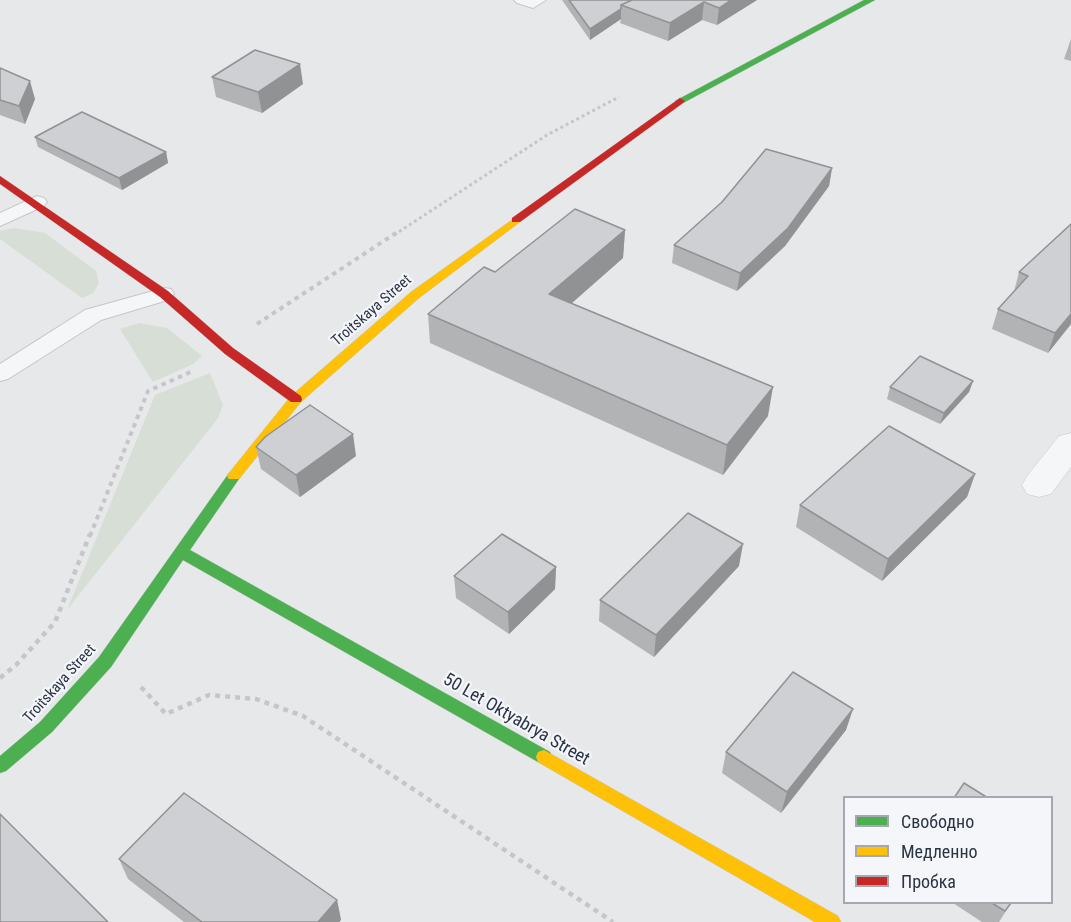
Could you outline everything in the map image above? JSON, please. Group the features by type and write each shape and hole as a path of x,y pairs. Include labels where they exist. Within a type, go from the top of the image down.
{"main road":[{"name":"Troitskaya Street","path":"0,766 46,727 105,662 230,481 296,399 415,294 667,108 871,0"},
{"path":"0,178 164,294 229,351 296,399"},
{"name":"50 Let Oktyabrya Street","path":"181,552 832,922"}],"street":[{"path":"1039,485 1071,444"}],"lane":[{"path":"522,0 533,3 538,0"},
{"path":"0,220 37,202"},
{"path":"0,375 93,315 164,294"}],"path":[{"path":"251,328 547,135 621,96"},
{"path":"0,678 16,665 55,622 148,391 203,367"},
{"path":"139,684 166,714 209,695 256,699 303,716 613,922"}],"shaded area":[{"path":"14,228 45,233 96,271 99,283 93,293 82,298 0,239 0,231"},
{"path":"139,323 167,328 202,356 193,364 153,382 120,329"},
{"path":"210,373 223,405 218,418 67,610 155,395"}],"building":[{"path":"569,0 632,0 621,5 621,9 590,29"},
{"path":"632,0 731,0 719,8 704,2 670,23 621,5"},
{"path":"255,50 300,64 258,92 212,77"},
{"path":"0,68 30,81 19,106 0,100"},
{"path":"82,112 166,152 119,178 35,137"},
{"path":"766,149 832,168 788,228 740,273 674,245 722,202"},
{"path":"575,209 625,230 549,294 773,387 727,445 428,314 484,267 495,272"},
{"path":"1071,224 1071,314 1055,333 998,309 1028,276 1019,272"},
{"path":"920,356 973,381 944,413 890,387"},
{"path":"310,405 353,434 296,475 256,447 265,437"},
{"path":"889,426 975,474 888,559 800,505"},
{"path":"688,513 743,544 656,635 600,600"},
{"path":"502,534 556,567 508,612 454,576"},
{"path":"793,672 853,709 787,792 726,752"},
{"path":"964,783 985,796 955,796"},
{"path":"184,793 337,900 318,922 202,922 119,859"},
{"path":"0,814 108,922 0,922"},
{"path":"994,904 1010,904 1005,911"}],"traffic: fast":[{"path":"680,101 871,0"},
{"path":"0,766 46,727 105,662 234,476"},
{"path":"181,552 544,757"}],"traffic: slow":[{"path":"234,476 296,399 415,295 516,220"},
{"path":"544,757 832,922"}],"traffic: jam":[{"path":"516,220 680,101"},
{"path":"0,179 164,294 229,351 296,399"}]}
